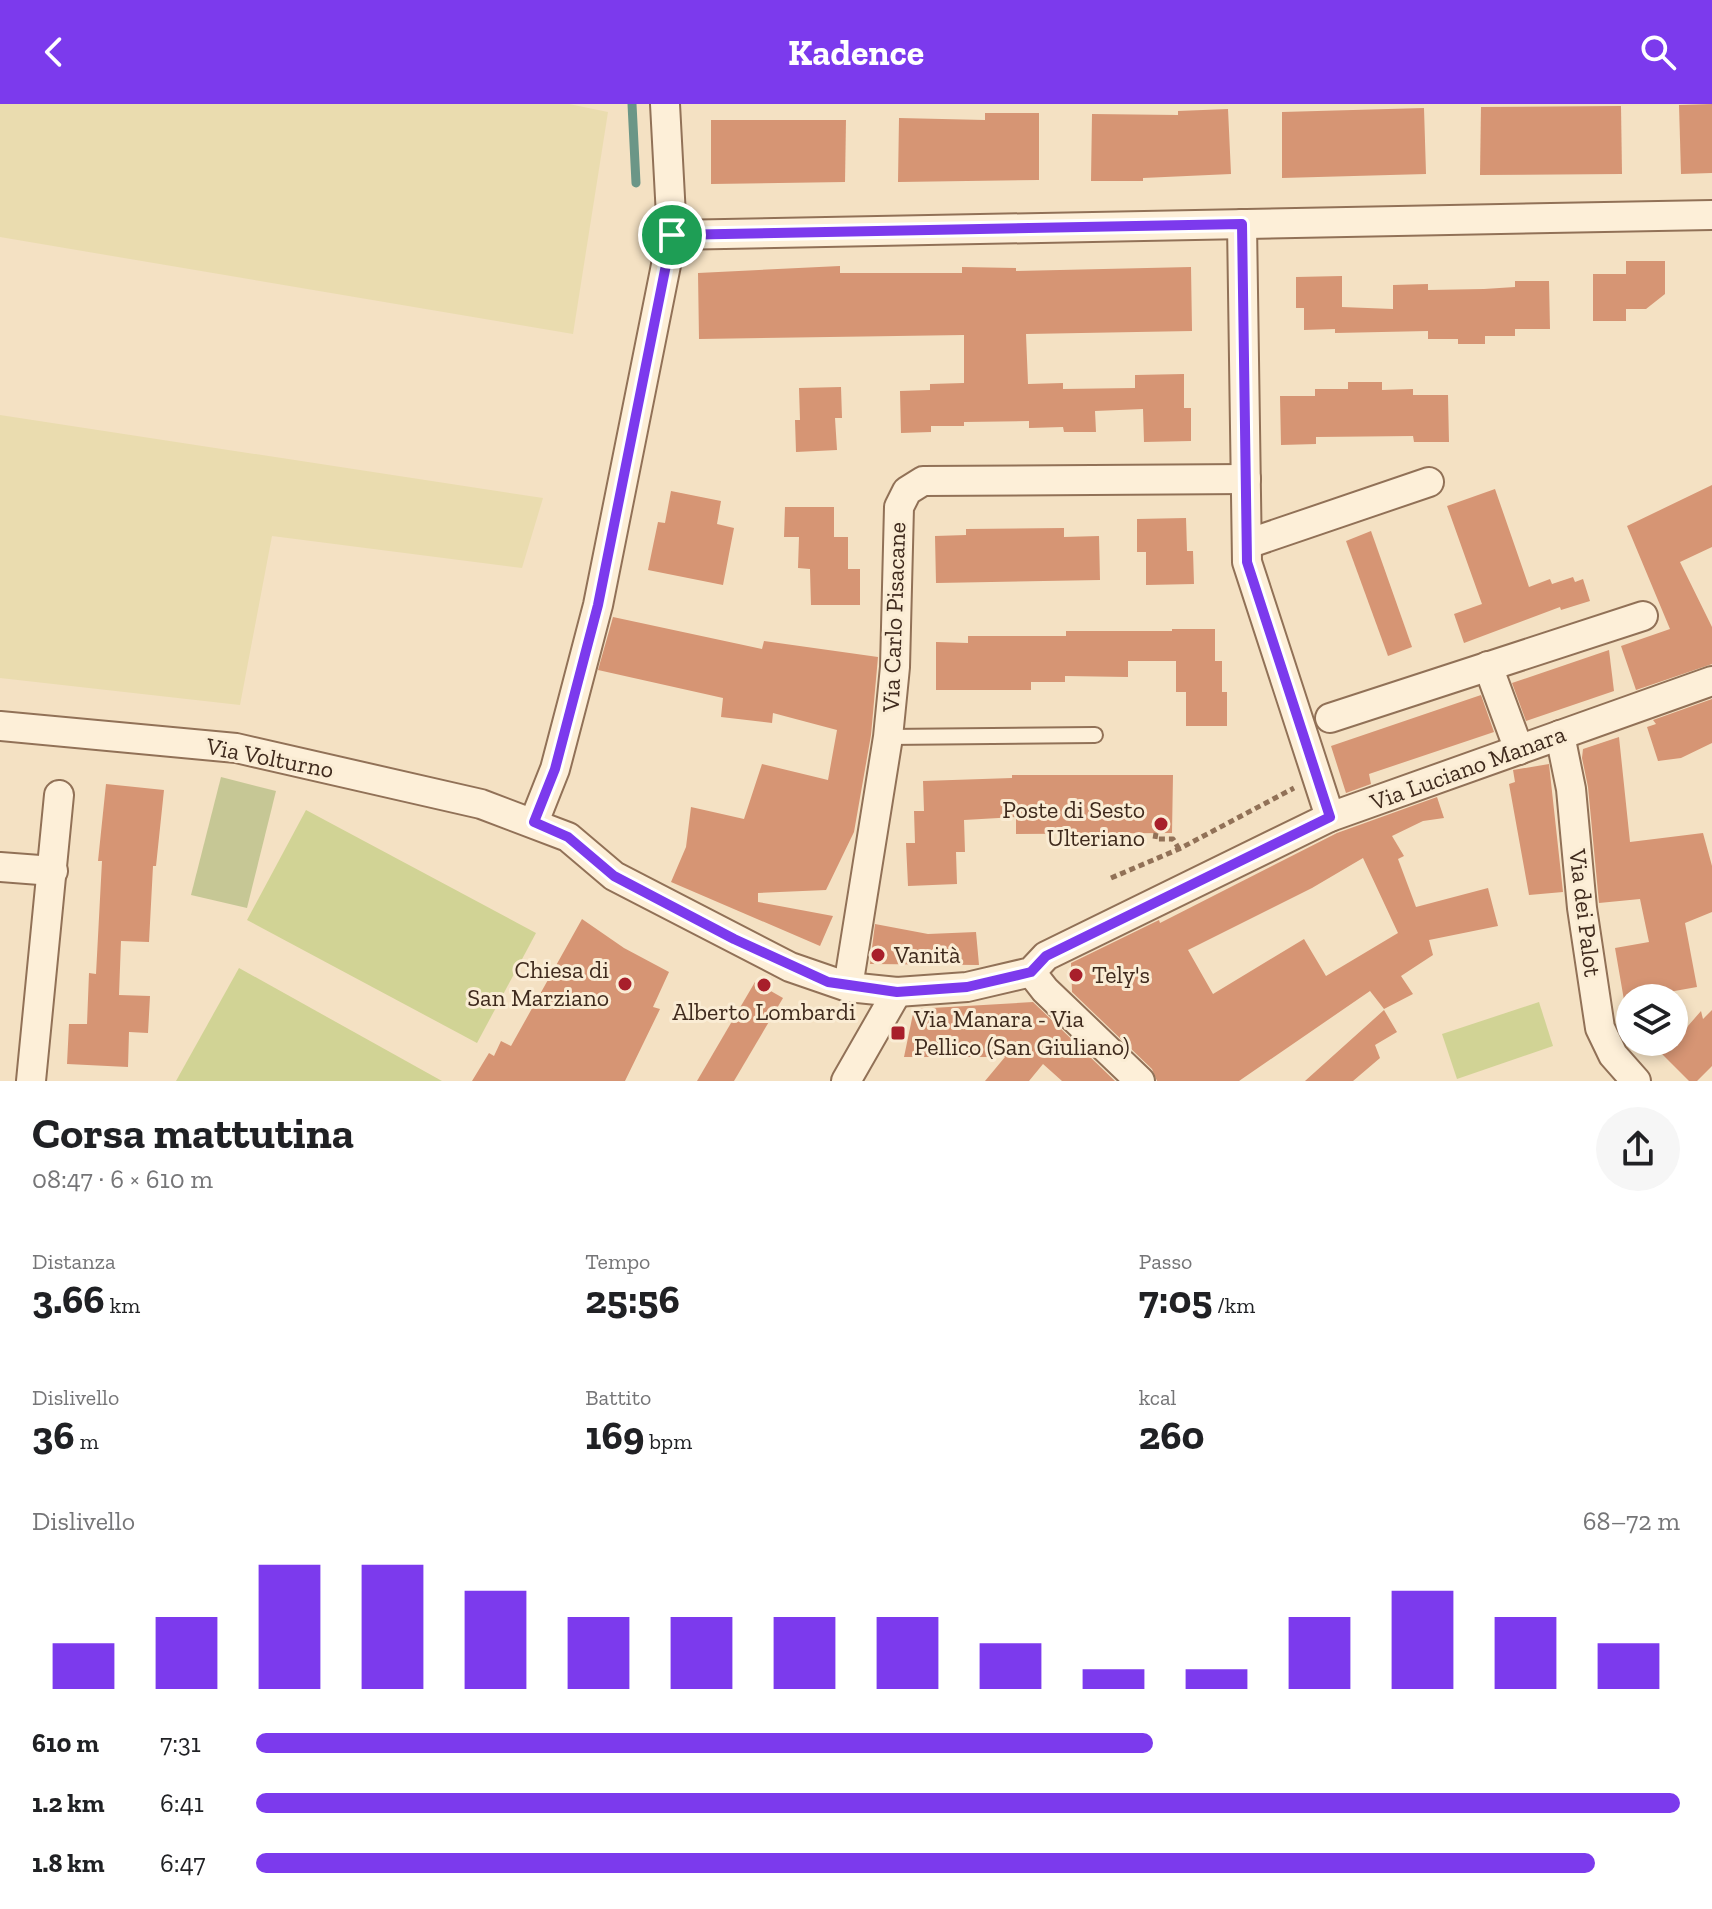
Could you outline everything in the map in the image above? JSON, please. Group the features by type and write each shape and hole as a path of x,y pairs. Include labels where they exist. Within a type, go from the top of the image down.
{"street":[{"path":"534,822 555,769 598,605 672,235 665,104"},
{"path":"672,235 1712,215"},
{"path":"1242,224 1247,562 1330,817"},
{"name":"Via Carlo Pisacane","path":"848,987 888,737 895,667 899,507 907,491 923,481 1246,479"},
{"path":"1247,544 1429,482"},
{"path":"1330,718 1643,616"},
{"path":"1488,666 1519,750"},
{"name":"Via Luciano Manara","path":"534,822 568,837 614,876 790,967 848,987 897,992 967,987 1031,972 1046,956 1330,817 1712,681"},
{"name":"Via Volturno","path":"0,726 236,748 481,804 534,822"},
{"name":"Via dei Palot","path":"1560,735 1571,789 1582,908 1600,1028 1613,1055 1634,1080"},
{"path":"31,1081 59,795"},
{"path":"0,867 53,871"},
{"path":"1031,972 1045,990 1140,1081"},
{"path":"846,1081 897,992"}],"lane":[{"path":"888,737 1095,735"}],"path":[{"path":"1111,878 1179,849 1316,776"},
{"path":"1156,833 1155,839 1173,839 1179,849"}],"shaded area":[{"path":"0,104 569,104 608,112 573,334 0,237"},
{"path":"0,415 543,498 522,568 272,536 240,705 0,678"}],"green space":[{"path":"221,777 276,791 247,908 191,895"},
{"path":"306,810 536,933 477,1043 247,920"},
{"path":"239,968 442,1081 176,1081"},
{"path":"1539,1002 1553,1046 1457,1079 1442,1034"}],"building":[{"path":"1712,104 1712,173 1681,174 1679,105"},
{"path":"1621,106 1622,174 1480,175 1481,107"},
{"path":"1424,108 1426,174 1282,178 1282,112"},
{"path":"1228,109 1231,174 1143,178 1143,181 1091,181 1092,114 1178,115 1178,111"},
{"path":"985,113 1039,113 1039,180 898,182 899,118 985,120"},
{"path":"711,120 846,120 845,182 711,184"},
{"path":"1626,261 1665,261 1665,294 1646,309 1626,309 1626,321 1593,321 1593,274 1626,274"},
{"path":"840,266 840,273 962,273 962,267 1016,268 1016,271 1191,267 1192,331 1026,334 1028,384 1063,383 1063,389 1135,388 1135,375 1184,374 1184,408 1191,408 1191,441 1144,442 1143,409 1095,411 1096,432 1064,432 1063,427 1029,428 1029,421 964,422 964,426 931,426 931,432 901,433 900,391 930,390 930,384 964,383 964,335 699,339 698,273"},
{"path":"1342,276 1342,307 1393,309 1393,285 1428,284 1428,290 1484,289 1515,287 1515,281 1549,281 1550,329 1515,329 1515,336 1485,336 1485,344 1458,344 1458,339 1428,339 1428,331 1335,333 1335,329 1304,330 1304,308 1296,308 1296,277"},
{"path":"1348,382 1382,382 1382,390 1413,389 1413,395 1448,395 1449,442 1414,442 1413,436 1316,437 1316,444 1281,445 1280,396 1315,396 1315,389 1348,389"},
{"path":"841,387 842,418 835,418 837,450 796,452 795,420 800,420 799,388"},
{"path":"1712,485 1712,547 1680,562 1712,627 1712,664 1636,690 1621,646 1670,629 1627,526"},
{"path":"1495,489 1529,587 1550,579 1552,584 1573,577 1575,582 1583,579 1590,601 1561,610 1560,607 1464,643 1454,614 1482,604 1447,506"},
{"path":"671,491 721,501 717,524 734,528 723,585 648,570 658,522 665,523"},
{"path":"785,507 834,507 834,537 848,537 848,569 860,569 860,605 811,605 810,569 798,568 799,537 784,537"},
{"path":"1186,518 1187,551 1193,551 1194,584 1146,585 1146,552 1137,552 1137,519"},
{"path":"1064,528 1064,537 1099,536 1100,580 936,583 935,536 966,535 966,529"},
{"path":"1371,531 1412,647 1388,656 1346,541"},
{"path":"613,617 762,649 764,641 878,657 871,735 854,832 826,890 758,893 758,902 833,916 820,946 671,882 686,847 691,807 744,819 762,764 828,780 837,730 773,713 772,723 721,717 723,698 598,670"},
{"path":"1215,629 1215,661 1222,661 1222,692 1227,692 1227,726 1186,726 1186,692 1176,692 1176,661 1128,661 1128,677 1065,676 1065,682 1031,682 1031,690 936,690 936,642 968,643 968,636 1066,636 1066,631"},
{"path":"1609,650 1614,691 1526,721 1512,683"},
{"path":"1481,695 1494,732 1369,774 1371,784 1346,793 1331,746"},
{"path":"1712,699 1712,743 1681,758 1658,761 1647,727 1656,724 1653,720"},
{"path":"1619,737 1630,842 1703,833 1712,866 1712,912 1685,923 1697,987 1688,989 1688,984 1621,984 1615,948 1649,942 1640,899 1599,903 1583,749"},
{"path":"1549,764 1563,892 1529,895 1509,784 1515,782 1513,770"},
{"path":"1012,775 1173,775 1172,833 1016,834 1016,817 964,820 965,852 956,852 957,884 908,886 906,843 915,843 914,811 924,811 923,781 1012,778"},
{"path":"106,784 164,790 156,866 153,866 149,942 121,941 119,995 150,996 148,1033 129,1032 128,1067 67,1064 69,1024 87,1024 89,973 96,974 102,861 98,861"},
{"path":"1437,797 1444,818 1423,821 1392,836 1404,856 1398,859 1416,907 1488,888 1498,926 1429,940 1433,955 1401,976 1413,994 1384,1009 1370,991 1239,1081 1157,1081 1152,1069 1072,992 1071,963 1159,920 1160,923 1337,833","holes":["1363,858 1398,933 1326,976 1304,939 1213,994 1188,950 1312,888"]},
{"path":"582,919 624,948 669,972 653,1007 660,1009 625,1081 472,1081 489,1053 494,1056 501,1041 511,1046"},
{"path":"875,924 928,934 976,932 979,965 870,964"},
{"path":"755,982 783,998 734,1081 697,1081"},
{"path":"1033,1002 1115,1081 1062,1081 1043,1064 1029,1081 985,1081 1005,1057 904,1057 914,1009"},
{"path":"1384,1010 1397,1032 1375,1045 1380,1058 1353,1081 1305,1081"},
{"path":"1712,1010 1712,1066 1697,1081 1689,1081 1664,1056 1688,1056 1688,1026 1701,1011 1703,1019"}],"waterway":[{"path":"632,104 636,183"}],"place":[{"name":"Poste di Sesto Ulteriano","path":"1161,824"},
{"name":"Vanità","path":"878,955"},
{"name":"Tely's","path":"1076,975"},
{"name":"Chiesa di San Marziano","path":"625,984"},
{"name":"Alberto Lombardi","path":"764,985"},
{"name":"Via Manara - Via Pellico (San Giuliano)","path":"898,1033"}],"route":[{"path":"1242,224 1247,562 1330,817 1046,956 1031,972 967,987 897,992 848,987 790,967 614,876 568,837 534,822 555,769 598,605 672,235 1242,224"}]}
